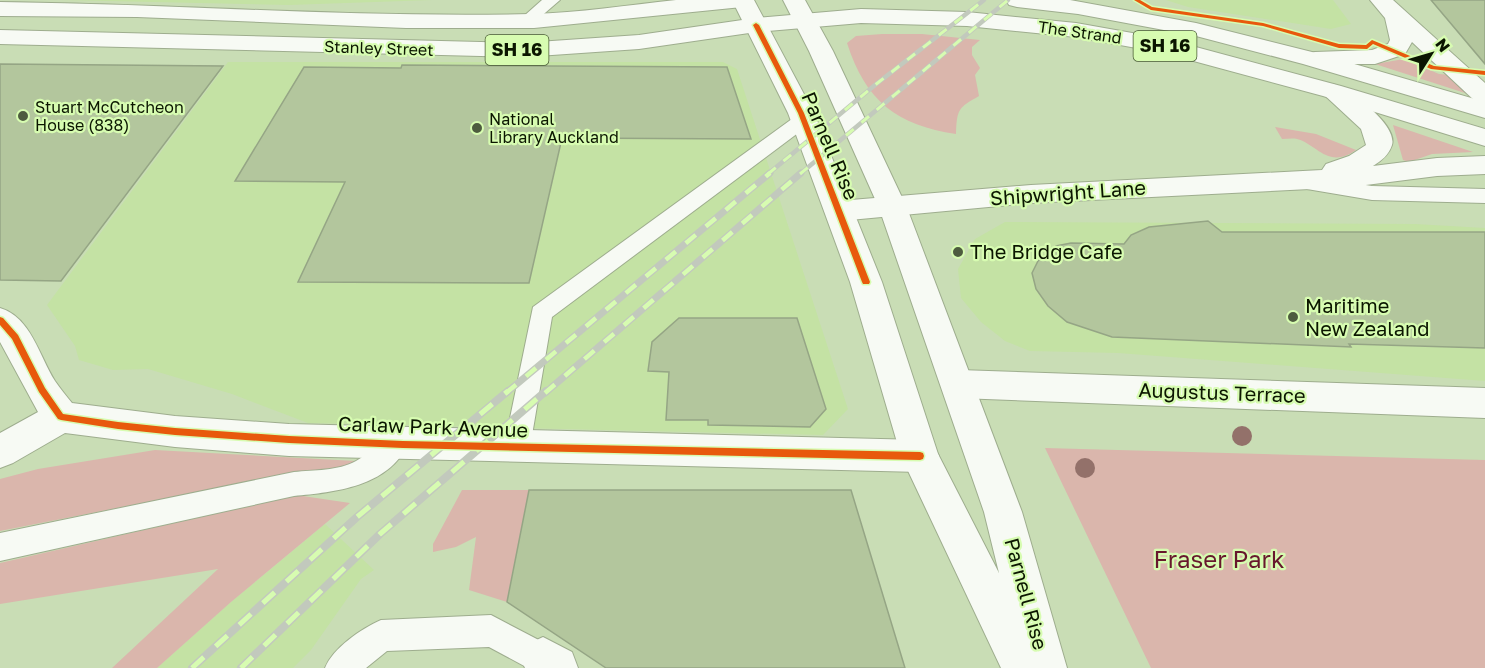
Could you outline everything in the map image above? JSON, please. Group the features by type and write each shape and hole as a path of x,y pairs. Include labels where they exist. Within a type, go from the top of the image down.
{"main road":[{"path":"457,21 532,16 629,0"},
{"name":"Stanley Street","path":"0,9 137,10 457,21 534,21 742,0"},
{"name":"Parnell Rise","path":"742,0 803,120 840,211 866,282 920,456 1024,668"},
{"name":"The Strand","path":"1017,0 1099,9 1163,21 1315,59 1485,110"},
{"path":"1315,59 1375,57 1397,49 1402,40 1389,9"},
{"path":"1389,9 1451,63 1485,97"},
{"name":"Parnell Rise","path":"800,10 893,208 959,384 1003,512 1046,668"},
{"name":"SH 16","path":"756,25 800,10"},
{"name":"The Strand","path":"800,10 907,15 1076,30 1213,57 1485,138"},
{"name":"Stanley Street","path":"0,37 523,50 639,42 756,25"},
{"name":"Shipwright Lane","path":"1296,180 1360,164 1370,160 1377,152 1378,135 1373,125 1332,91"},
{"name":"Shipwright Lane","path":"840,211 1031,194 1350,178 1437,167 1485,165"},
{"path":"0,320 15,338 42,390 61,417 0,453"},
{"name":"Augustus Terrace","path":"959,384 1485,403"},
{"name":"Carlaw Park Avenue","path":"61,417 234,437 395,444 920,456"}],"lane":[{"path":"532,16 552,0"},
{"path":"517,447 541,313 803,120"},
{"path":"1296,180 1372,194 1485,196"},
{"path":"0,547 294,484 337,480 366,470 395,444"},
{"path":"341,668 381,636 491,631 549,663"}],"shaded area":[{"path":"61,0 432,0 289,5"},
{"path":"1166,0 1333,0 1351,24 1331,29 1188,7"},
{"path":"228,62 723,62 737,69 848,409 823,435 308,423 232,394 148,369 113,370 79,360 75,346 47,305"},
{"path":"1005,222 1415,224 1485,228 1485,381 1118,353 1030,351 1005,341 981,322 961,298 958,269 975,239"},
{"path":"325,524 374,570 361,579 311,650 293,668 157,668 231,602"}],"green space":[{"path":"922,34 980,40 972,47 972,55 980,68 975,75 979,96 960,110 956,134 935,130 901,117 874,95 864,81 847,43 856,36"},
{"path":"1404,59 1439,74 1451,75 1468,94 1375,64"},
{"path":"1393,125 1473,152 1432,154 1409,162 1403,160"},
{"path":"1275,127 1316,134 1356,150 1346,155 1330,157 1297,139 1282,139"},
{"name":"Fraser Park","path":"1045,448 1485,460 1485,668 1151,668"},
{"path":"155,450 356,461 340,470 296,473 0,531 0,479 38,469"},
{"path":"462,490 529,490 507,602 469,590 476,537 456,547 433,552 433,544"},
{"path":"296,495 350,503 231,602 157,668 112,668 218,569 0,604 0,563"}],"building":[{"path":"1431,0 1485,0 1485,64"},
{"path":"0,64 223,66 61,281 0,280"},
{"path":"402,65 727,67 751,139 562,138 529,283 298,282 345,182 235,181 304,67 401,68"},
{"path":"1208,221 1222,232 1485,232 1485,348 1349,344 1351,347 1112,337 1067,322 1048,306 1036,289 1032,273 1038,261 1056,246 1071,243 1124,244 1131,235 1149,227"},
{"path":"679,318 797,318 826,409 810,427 708,425 708,420 666,420 669,372 648,371 652,342"},
{"path":"529,490 851,490 905,668 606,668 507,602"}],"railway":[{"path":"768,174 875,85 984,0"},
{"path":"800,174 1008,0"},
{"path":"506,393 770,173"},
{"path":"545,393 801,173"},
{"path":"192,668 357,517 508,391"},
{"path":"241,668 380,534 546,391"}],"cycle path":[{"path":"1136,0 1151,8 1263,25 1339,46 1367,47 1372,42 1433,68 1485,73"},
{"path":"756,25 801,113 866,282"},
{"path":"0,320 15,337 42,390 61,417 175,432 289,440 920,456"}],"place":[{"name":"Stuart McCutcheon House (838)","path":"23,116"},
{"name":"National Library Auckland","path":"477,128"},
{"name":"The Bridge Cafe","path":"958,252"},
{"name":"Maritime New Zealand","path":"1293,317"}]}
